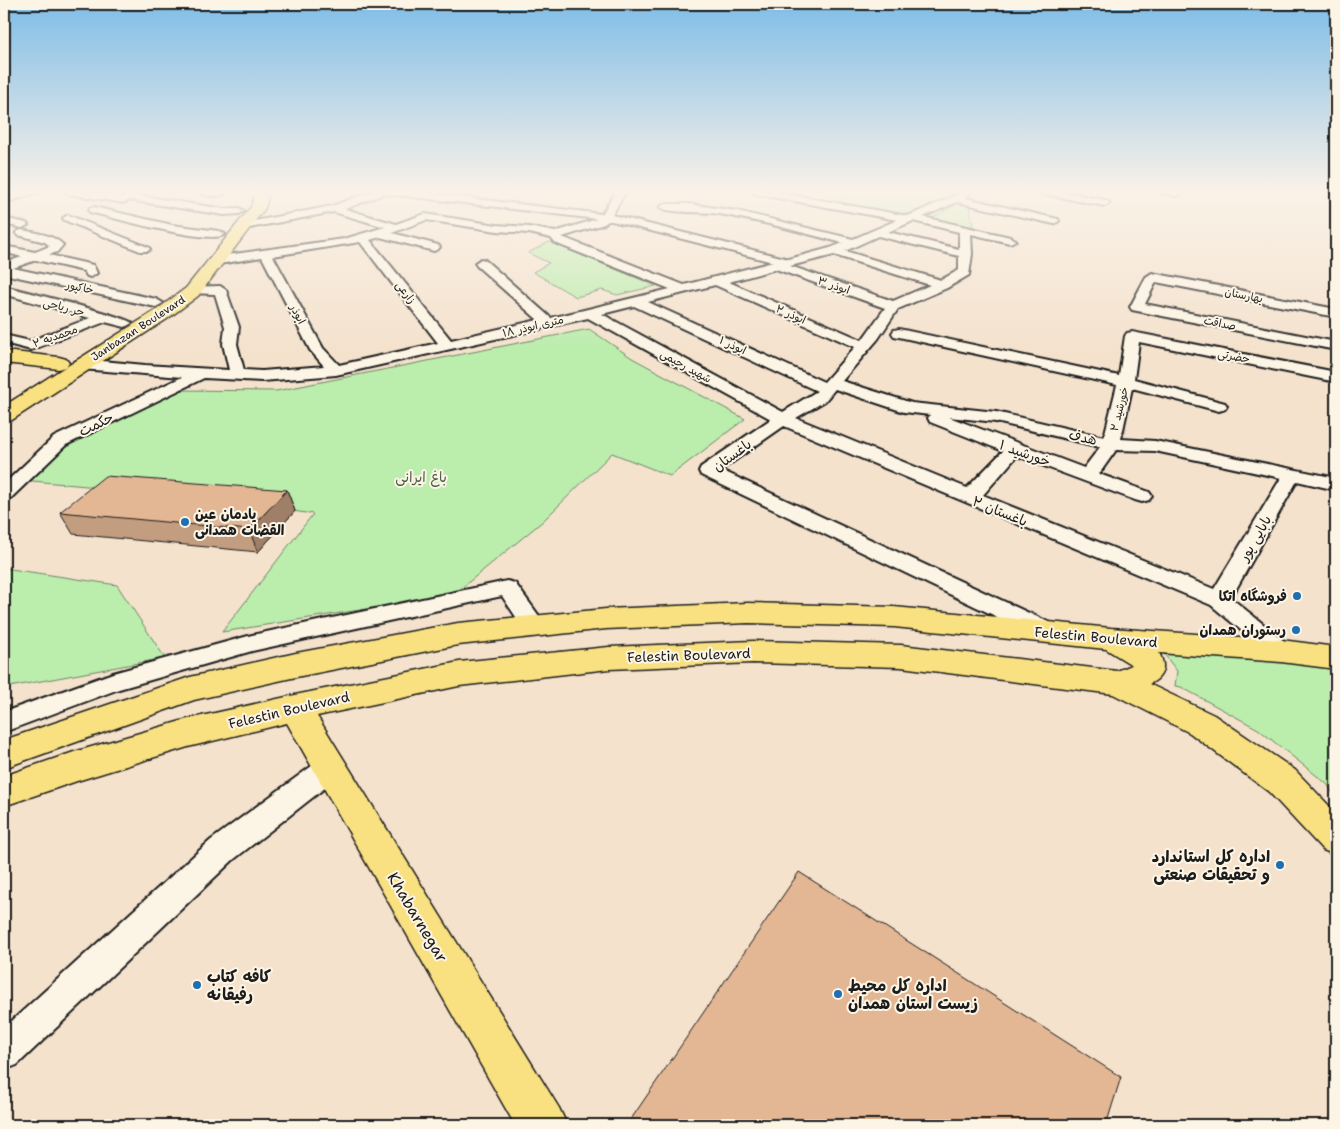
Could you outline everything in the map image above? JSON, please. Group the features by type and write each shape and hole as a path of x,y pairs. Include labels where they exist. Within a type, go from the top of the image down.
{"main road":[{"name":"Janbazan Boulevard","path":"4,415 125,323 156,303 189,273 212,244"},
{"name":"Janbazan Boulevard","path":"4,398 34,378 69,367 161,315 194,290 219,260 228,244"},
{"path":"4,357 69,367"},
{"path":"4,368 34,378"},
{"name":"Felestin Boulevard","path":"4,754 190,689 458,634 606,619 748,613 894,617 1111,639 1281,651 1336,658"},
{"path":"1111,639 1134,650 1147,659 1148,670 1119,683"},
{"name":"Felestin Boulevard","path":"4,791 74,767 188,733 295,708 459,674 609,658 753,652 901,656 1119,683 1202,724 1282,781 1336,838"},
{"name":"Khabarnegar","path":"295,708 542,1125"}],"street":[{"path":"4,269 53,250 57,245 55,244"},
{"path":"131,244 144,249"},
{"path":"219,260 326,244"},
{"name":"زارعی","path":"367,244 448,346"},
{"path":"421,244 434,247"},
{"path":"566,244 685,290"},
{"name":"ابوذر ۳","path":"705,244 781,263 893,306"},
{"name":"۱۸ متری ابوذر","path":"69,367 238,376 336,370 637,302 717,282 781,263 834,251 854,244"},
{"path":"925,244 966,254"},
{"path":"893,306 942,285 965,272 966,244"},
{"path":"4,249 89,268 91,273"},
{"path":"834,251 942,285"},
{"name":"ابوذر","path":"266,253 317,350 336,370"},
{"path":"481,263 549,323"},
{"name":"خاکپور","path":"4,269 156,303"},
{"name":"بهارستان","path":"1152,278 1336,313"},
{"name":"صداقت","path":"1152,278 1137,307 1336,346"},
{"name":"ابوذر ۲","path":"717,282 864,346"},
{"name":"حر ریاحی","path":"4,290 125,323"},
{"path":"194,290 220,290 232,327 230,344 238,376"},
{"name":"ابوذر ۱","path":"637,302 830,386"},
{"name":"باغستان","path":"893,306 864,346 819,398 782,419 708,470 1051,633"},
{"name":"شهید رحیمی","path":"590,313 782,419"},
{"name":"محمدیه ۲","path":"4,339 31,346 105,318"},
{"path":"899,333 1126,382 1219,406"},
{"name":"خورشید ۲","path":"1089,475 1111,444 1126,382 1132,336"},
{"name":"حضرتی","path":"1132,336 1336,377"},
{"name":"حکمت","path":"4,494 60,441 201,374"},
{"name":"هدف","path":"830,386 910,408 996,417 1111,444 1155,446 1336,484"},
{"name":"خورشید ۱","path":"910,408 1142,496"},
{"name":"باغستان ۲","path":"782,419 1219,600 1281,651"},
{"path":"969,498 1014,449"},
{"name":"بابایی پور","path":"1219,600 1291,476"},
{"path":"4,722 113,682 252,643 507,588 534,626"},
{"path":"4,1052 222,850 330,768"}],"green space":[{"path":"546,244 553,244 656,286 617,295 602,290 576,297 533,272 549,263 528,253"},
{"name":"باغ ایرانی","path":"589,329 632,358 745,419 670,476 612,453 543,521 453,595 222,632 313,514 183,495 22,480 66,447 178,390 276,391"},
{"path":"4,568 117,585 165,658 4,688"},
{"path":"1161,650 1336,668 1336,798 1327,784 1258,729 1181,687 1175,686 1177,671"}],"building":[{"path":"105,476 287,490 249,530 60,512"},
{"name":"اداره کل محیط زیست استان همدان","path":"799,872 1121,1077 1106,1125 627,1125"}],"place":[{"name":"یادمان عین القضات همدانی","path":"185,522"},
{"name":"فروشگاه اتکا","path":"1297,596"},
{"name":"رستوران همدان","path":"1296,630"},
{"name":"اداره کل استاندارد و تحقیقات صنعتی","path":"1280,865"},
{"name":"کافه کتاب رفیقانه","path":"197,985"},
{"name":"اداره کل محیط زیست استان همدان","path":"838,994"}]}
